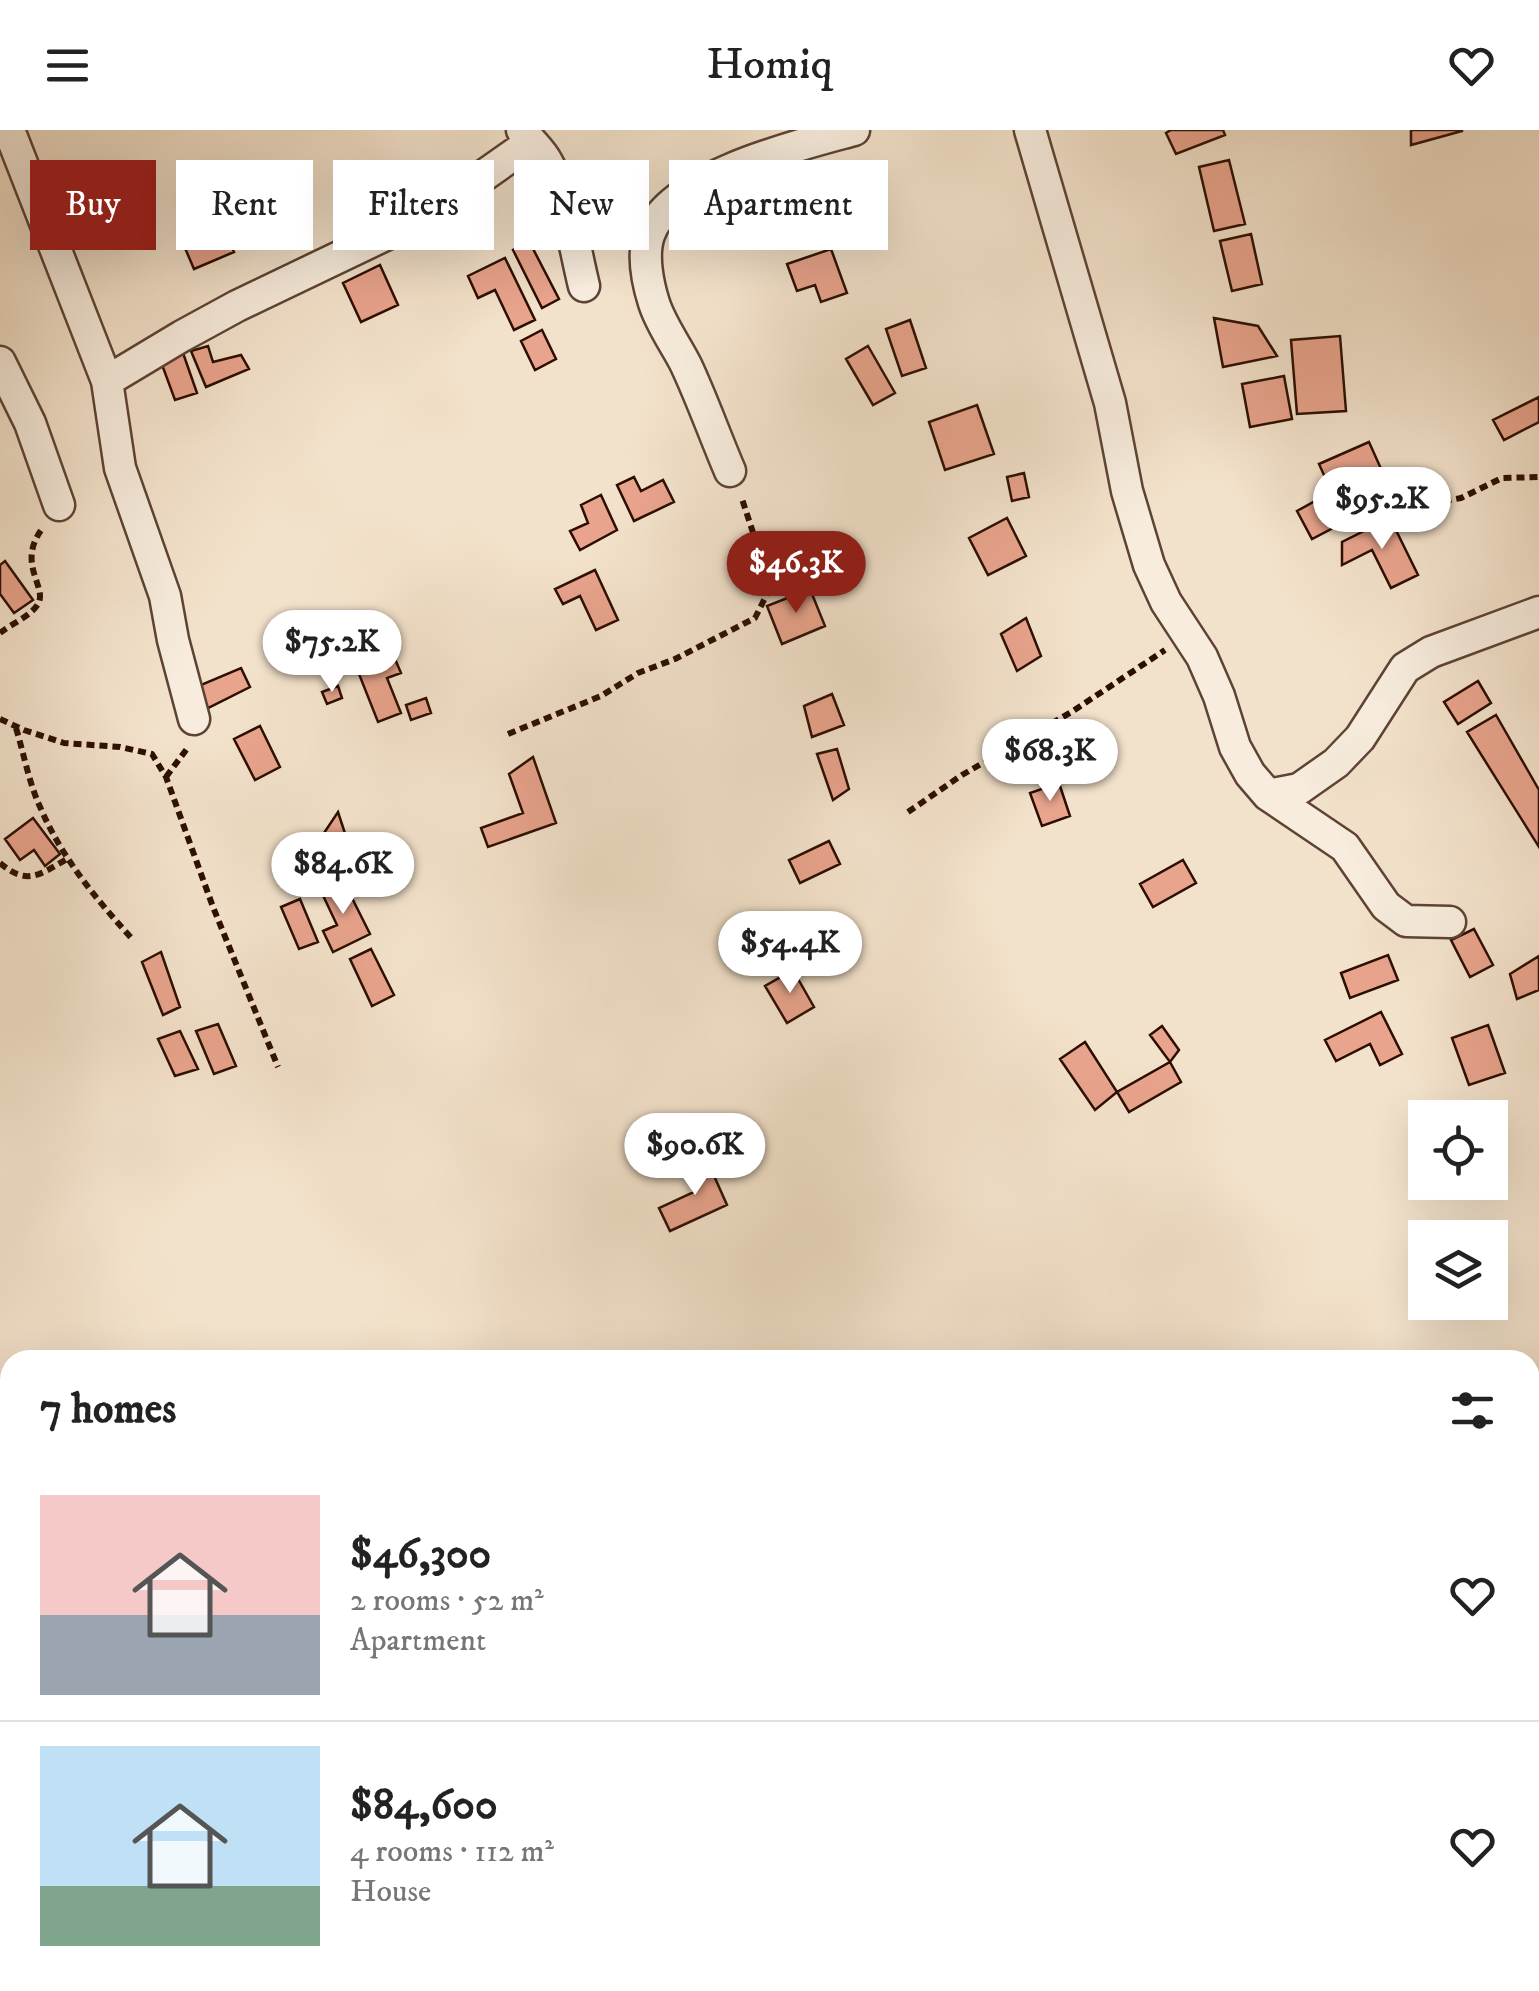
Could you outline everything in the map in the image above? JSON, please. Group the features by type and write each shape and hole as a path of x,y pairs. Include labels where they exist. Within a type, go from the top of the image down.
{"street":[{"path":"3,130 107,380 120,468 165,596 194,719"},
{"path":"730,471 686,366 655,305 646,258 649,235 661,215 680,196 732,168 854,130"},
{"path":"1030,130 1110,402 1128,491 1149,565 1166,602 1202,658 1235,747 1268,795 1345,847 1386,906 1406,921 1450,922"},
{"path":"107,380 236,306 429,214 526,136 546,158 561,194 584,286"},
{"path":"0,362 30,423 58,506"},
{"path":"1268,795 1298,789 1336,763 1360,738 1405,668 1431,652 1539,612"}],"path":[{"path":"508,734 601,696 638,673 688,653 755,618 769,590 766,572 730,471"},
{"path":"1405,508 1461,498 1502,478 1539,478"},
{"path":"0,633 36,607 41,597 30,561 35,538 58,506"},
{"path":"908,812 1188,636"},
{"path":"0,719 64,742 152,754 166,777 278,1067"},
{"path":"16,726 39,806 66,859 134,941"},
{"path":"0,863 14,875 29,877 66,859"}],"building":[{"path":"1223,130 1225,135 1176,154 1166,133"},
{"path":"1411,130 1462,130 1462,131 1411,145"},
{"path":"1229,160 1245,224 1214,231 1199,167"},
{"path":"1251,234 1262,284 1232,291 1220,241"},
{"path":"186,250 233,250 234,252 194,269"},
{"path":"513,250 534,250 559,299 542,308"},
{"path":"831,250 847,293 821,302 815,285 797,291 787,264"},
{"path":"505,258 535,320 514,330 495,290 478,298 468,276"},
{"path":"380,265 398,305 361,322 343,283"},
{"path":"1214,318 1258,326 1277,356 1223,367"},
{"path":"910,320 926,368 902,376 886,329"},
{"path":"542,330 556,359 535,370 521,341"},
{"path":"1340,336 1346,411 1297,414 1291,340"},
{"path":"208,346 213,362 241,355 249,369 206,387 191,351"},
{"path":"868,346 895,393 873,405 846,359"},
{"path":"183,353 197,393 175,400 161,362"},
{"path":"1284,376 1292,419 1250,427 1242,384"},
{"path":"1539,397 1539,422 1504,440 1493,420"},
{"path":"977,405 994,454 945,470 929,422"},
{"path":"1369,442 1391,491 1341,513 1319,464"},
{"path":"1024,473 1029,497 1012,501 1007,477"},
{"path":"634,477 641,491 663,480 674,502 634,521 617,485"},
{"path":"601,495 617,530 580,550 570,531 588,523 581,505"},
{"path":"1317,500 1333,528 1312,539 1297,511"},
{"path":"1007,518 1026,556 988,575 969,538"},
{"path":"1390,518 1418,575 1391,588 1372,550 1342,565 1342,542"},
{"path":"5,561 33,600 14,613 0,594 0,565"},
{"path":"595,570 618,620 596,630 580,596 563,604 555,589"},
{"path":"810,589 825,626 782,644 767,606"},
{"path":"1026,618 1041,656 1017,671 1001,634"},
{"path":"395,659 401,673 387,678 401,713 378,722 359,674"},
{"path":"241,668 250,687 208,708 196,687"},
{"path":"1478,681 1491,703 1458,724 1444,702"},
{"path":"338,686 342,698 327,704 322,692"},
{"path":"832,694 844,725 812,737 804,706"},
{"path":"426,698 431,713 411,720 406,705"},
{"path":"1496,715 1539,790 1539,847 1467,732"},
{"path":"260,726 280,767 255,780 234,739"},
{"path":"837,749 849,789 833,800 817,754"},
{"path":"533,757 556,823 488,847 481,828 523,813 509,774"},
{"path":"1059,783 1070,816 1042,826 1030,793"},
{"path":"338,812 353,858 323,868 316,845"},
{"path":"33,818 60,854 45,866 34,850 20,860 5,839"},
{"path":"829,841 840,864 800,883 789,860"},
{"path":"1183,860 1196,883 1153,907 1140,884"},
{"path":"342,878 370,934 333,952 323,931 337,925 320,889"},
{"path":"300,899 318,942 299,949 281,907"},
{"path":"1474,929 1493,965 1470,977 1451,940"},
{"path":"371,949 394,995 372,1006 350,959"},
{"path":"161,952 180,1007 163,1015 142,962"},
{"path":"1388,955 1398,980 1350,998 1341,973"},
{"path":"1539,956 1539,990 1517,999 1510,974"},
{"path":"793,970 814,1007 787,1023 765,986"},
{"path":"1381,1012 1402,1054 1380,1065 1370,1044 1336,1061 1325,1040"},
{"path":"218,1024 236,1066 214,1074 196,1031"},
{"path":"1488,1025 1505,1073 1469,1085 1452,1038"},
{"path":"1162,1026 1179,1050 1170,1062 1150,1035"},
{"path":"180,1031 198,1069 175,1076 158,1039"},
{"path":"1085,1042 1117,1092 1095,1110 1060,1059"},
{"path":"1170,1062 1181,1082 1129,1112 1117,1092"},
{"path":"707,1160 727,1205 670,1231 659,1208 694,1192 684,1170"}]}
